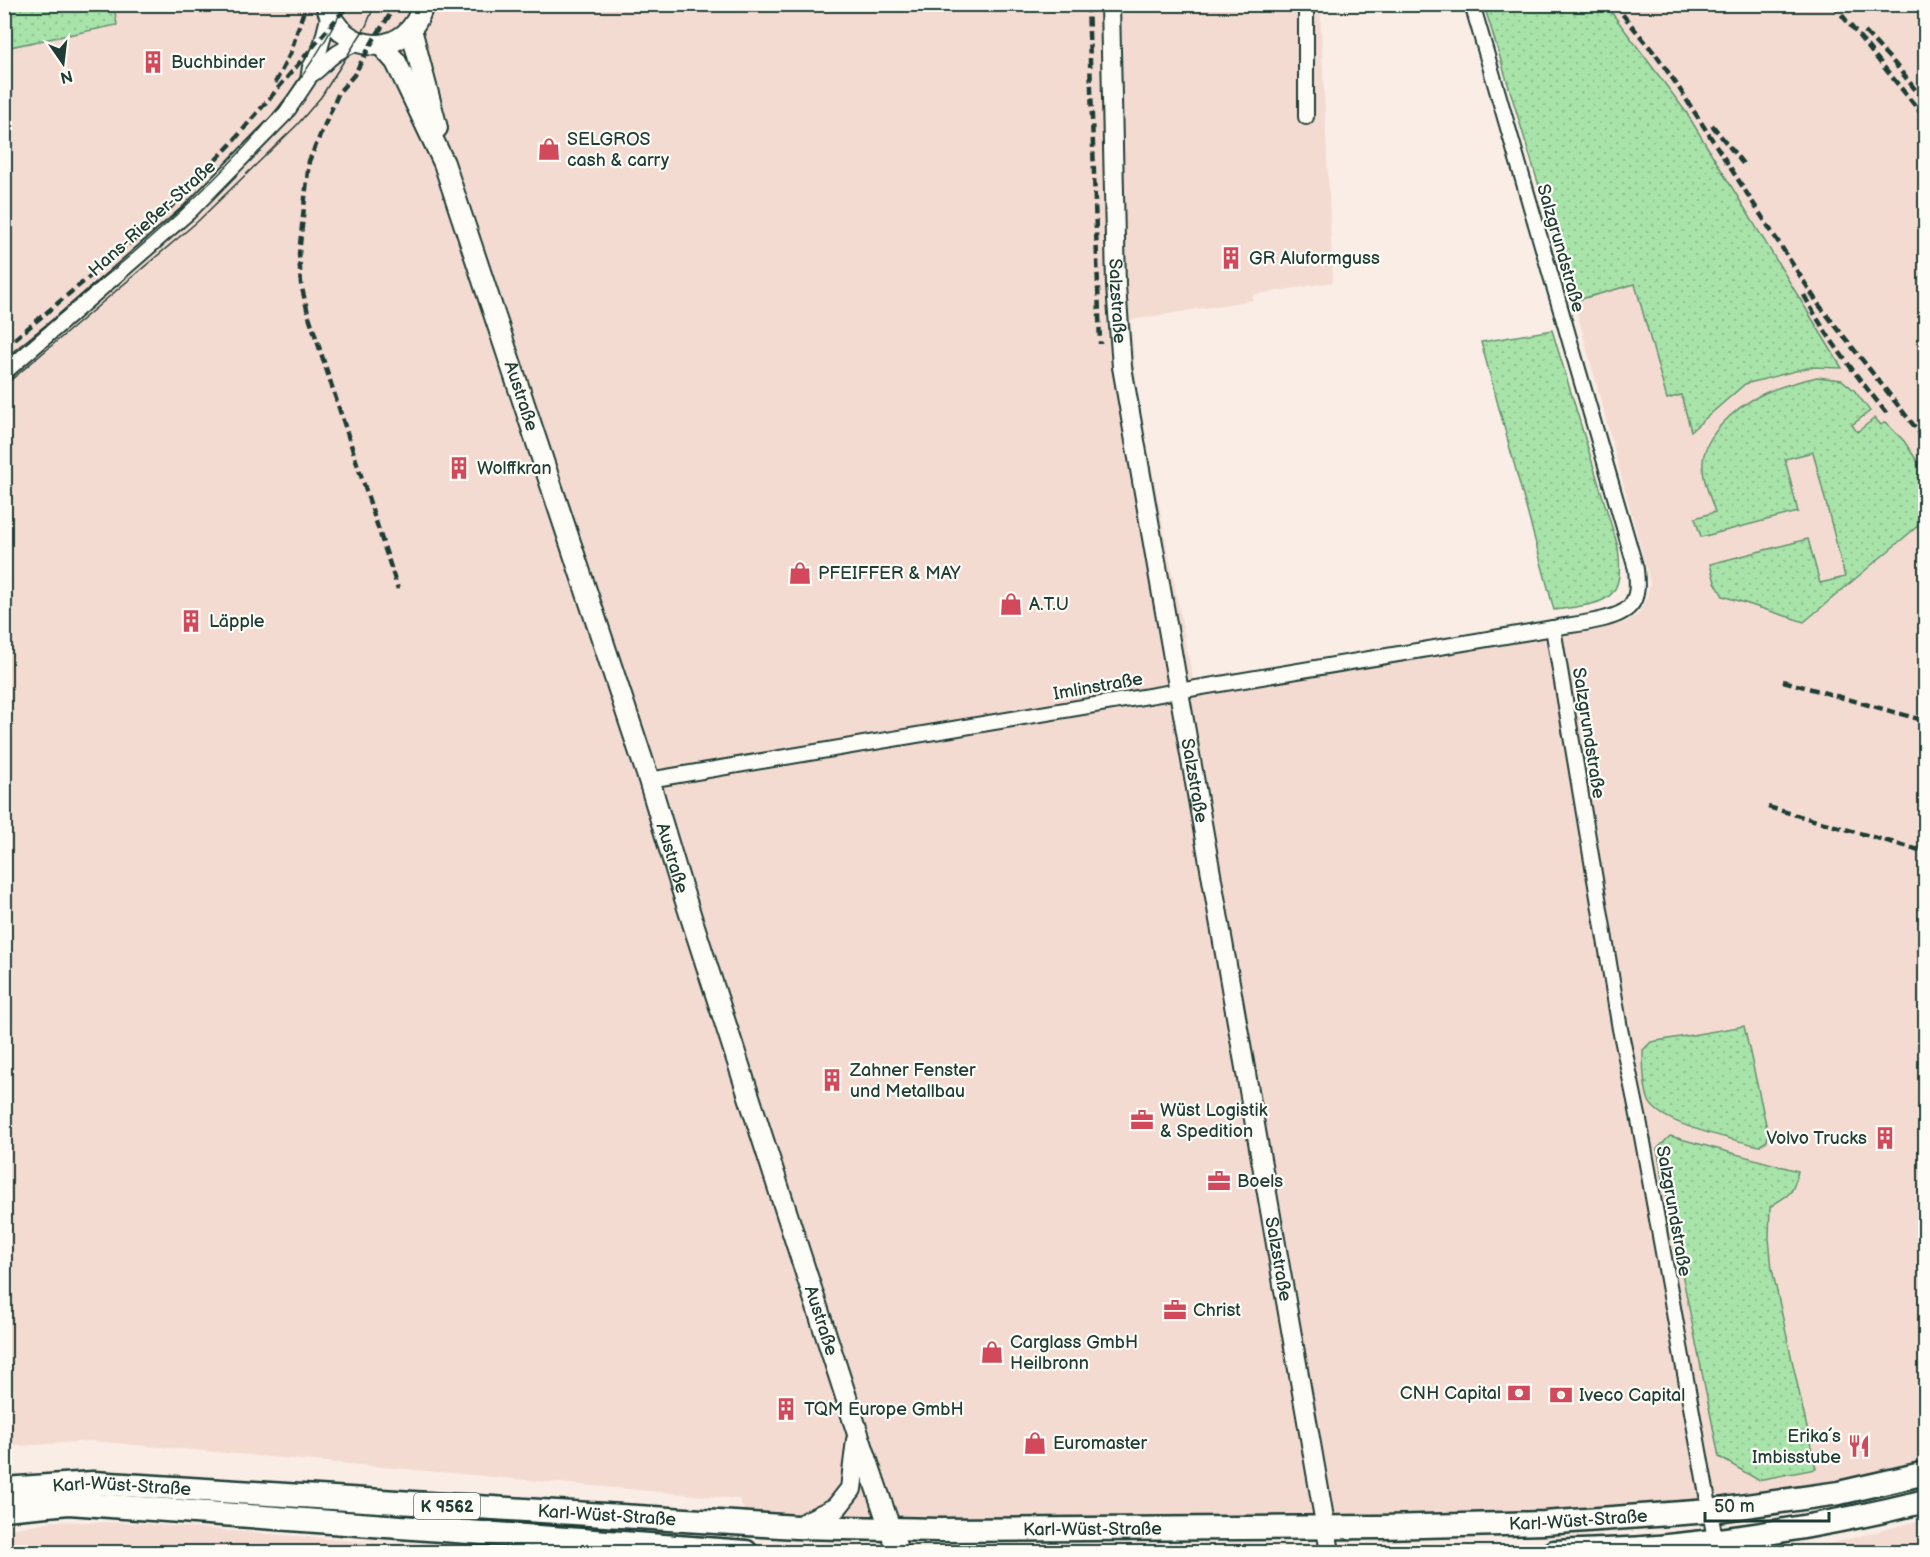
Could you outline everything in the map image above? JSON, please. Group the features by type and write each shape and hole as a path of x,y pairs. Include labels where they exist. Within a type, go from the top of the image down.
{"main road":[{"path":"328,9 334,24 343,34 359,43 381,45 393,42 411,29 423,4"},
{"name":"Austraße","path":"411,29 444,163"},
{"name":"Austraße","path":"381,45 396,62 444,163 649,780 681,886 898,1552"},
{"path":"797,1527 836,1508 851,1489 858,1434"},
{"name":"Karl-Wüst-Straße","path":"4,1489 93,1483 797,1527 890,1530 1325,1527 1544,1523 1710,1511 1839,1493 1926,1473"},
{"name":"Karl-Wüst-Straße","path":"1554,1552 1668,1546 1786,1530 1926,1501"},
{"name":"Karl-Wüst-Straße","path":"4,1509 69,1503 746,1552"},
{"path":"680,1549 703,1552"}],"street":[{"name":"Salzstraße","path":"1110,4 1116,286 1122,367 1330,1552"},
{"path":"1306,4 1306,117"},
{"name":"Salzgrundstraße","path":"1472,4 1636,569 1637,589 1631,606 1616,616 1553,628 1620,1029 1640,1120 1715,1539"},
{"name":"Hans-Rießer-Straße","path":"4,373 189,212 286,113 309,76 310,67 320,50 328,9"},
{"name":"Hans-Rießer-Straße","path":"309,76 316,73 331,57 359,43"},
{"name":"Imlinstraße","path":"649,780 1553,628"}],"shaded area":[{"path":"114,4 1320,5 1333,282 1253,295 1253,300 1131,320 1137,392 1196,695 1593,630 1624,623 1638,614 1647,597 1650,583 1574,301 1635,284 1667,398 1681,395 1691,430 1745,384 1811,367 1841,368 1686,112 1606,5 1925,5 1925,473 1904,441 1875,418 1857,432 1852,426 1856,394 1842,380 1734,410 1708,440 1703,468 1715,513 1697,518 1798,512 1785,459 1813,452 1845,577 1820,584 1808,539 1710,565 1803,622 1925,520 1925,1485 1755,1520 1562,1536 1007,1543 756,1538 739,1499 92,1441 5,1447 5,48 116,25"},
{"path":"4,1505 11,1529 52,1521 135,1523 488,1552 5,1552"},
{"path":"1925,1519 1925,1552 1789,1552 1814,1548"}],"green space":[{"path":"5,4 114,5 117,25 5,48"},
{"path":"1484,5 1606,5 1686,112 1842,368 1811,367 1745,384 1691,431 1681,395 1667,399 1635,284 1574,301"},
{"path":"1552,330 1618,547 1620,566 1614,591 1607,598 1585,605 1554,610 1481,342"},
{"path":"1817,377 1842,380 1854,390 1870,411 1852,425 1857,432 1875,418 1881,425 1885,422 1904,441 1925,473 1925,520 1804,622 1723,596 1715,582 1710,564 1808,539 1820,583 1845,577 1813,452 1785,459 1798,512 1701,537 1695,518 1715,512 1704,479 1703,462 1707,445 1720,426 1741,407 1764,393"},
{"path":"1744,1026 1768,1133 1767,1141 1759,1146 1698,1130 1656,1110 1649,1101 1645,1083 1643,1050 1651,1042"},
{"path":"1670,1136 1798,1171 1790,1193 1770,1207 1769,1238 1772,1269 1816,1469 1758,1480 1719,1457 1657,1149"}],"tram line":[{"path":"4,359 147,241 238,154 279,107 315,57 345,4"},
{"path":"4,386 197,222 297,125 321,97 366,26 375,4"}],"railway":[{"path":"275,83 290,54 306,4"},
{"path":"4,348 161,217 231,144 349,4"},
{"path":"397,4 354,75 339,92 309,161 299,254 301,284 308,313 398,589"},
{"path":"1088,4 1100,344"},
{"path":"1614,4 1660,60"},
{"path":"1833,4 1926,119"},
{"path":"1865,32 1895,64 1926,103"},
{"path":"1656,55 1819,305 1926,441"},
{"path":"1712,125 1744,165"},
{"path":"1804,295 1833,342 1888,415"},
{"path":"1783,681 1926,721"},
{"path":"1768,807 1926,852"}],"place":[{"name":"Buchbinder","path":"153,62"},
{"name":"SELGROS cash & carry","path":"549,149"},
{"name":"GR Aluformguss","path":"1231,258"},
{"name":"Wolffkran","path":"459,468"},
{"name":"PFEIFFER & MAY","path":"800,573"},
{"name":"A.T.U","path":"1011,604"},
{"name":"Läpple","path":"191,621"},
{"name":"Zahner Fenster und Metallbau","path":"832,1080"},
{"name":"Wüst Logistik & Spedition","path":"1142,1120"},
{"name":"Volvo Trucks","path":"1885,1138"},
{"name":"Boels","path":"1219,1181"},
{"name":"Christ","path":"1175,1310"},
{"name":"Carglass GmbH Heilbronn","path":"992,1352"},
{"name":"CNH Capital","path":"1519,1393"},
{"name":"Iveco Capital","path":"1561,1395"},
{"name":"TQM Europe GmbH","path":"786,1409"},
{"name":"Euromaster","path":"1035,1443"},
{"name":"Erika´s Imbisstube","path":"1859,1446"}]}
